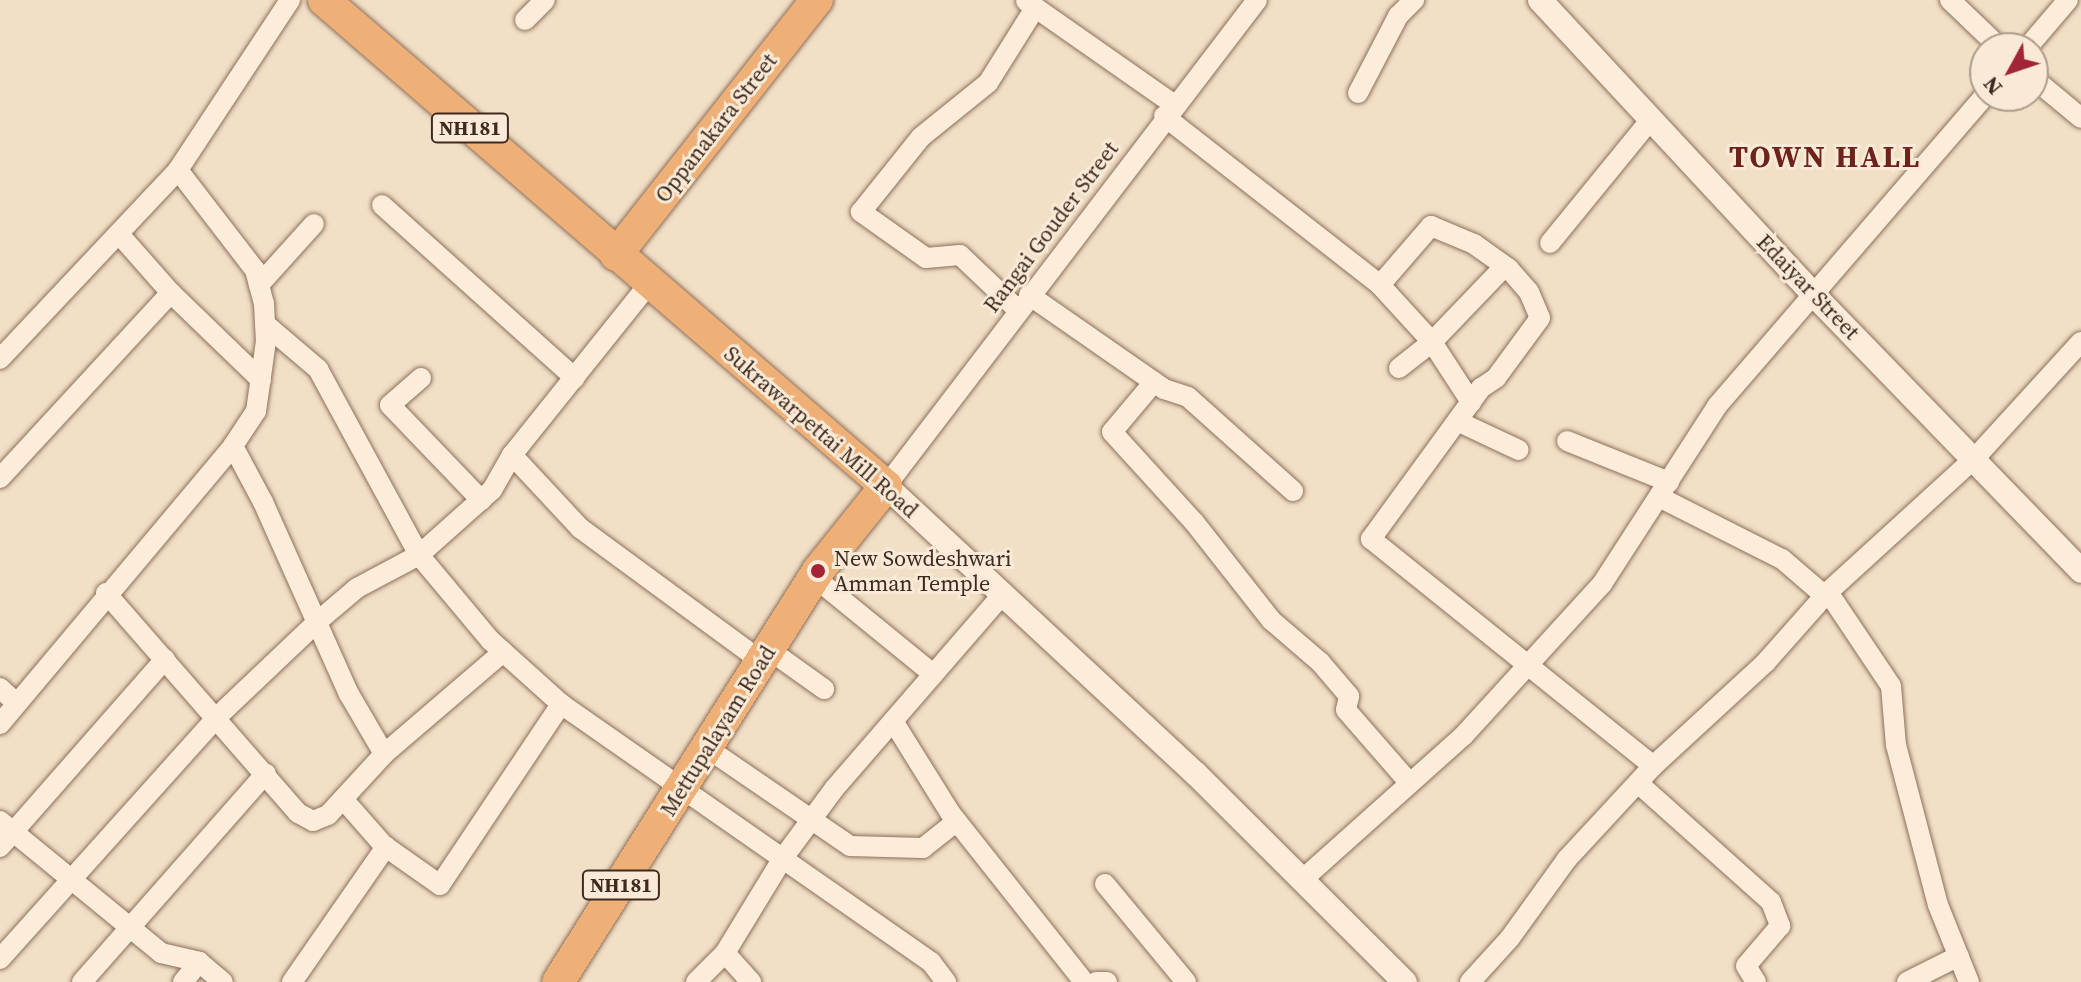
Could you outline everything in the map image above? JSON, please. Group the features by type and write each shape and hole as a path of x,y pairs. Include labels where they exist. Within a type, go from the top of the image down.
{"highway":[{"name":"Sukrawarpettai Mill Road","path":"324,0 886,486"},
{"name":"Oppanakara Street","path":"616,255 817,0"},
{"name":"Mettupalayam Road","path":"558,982 814,577 886,486"}],"street":[{"path":"0,359 178,170 290,0"},
{"path":"525,20 545,0"},
{"name":"Rangai Gouder Street","path":"886,486 1169,110 1257,0"},
{"path":"1358,93 1398,16 1414,0"},
{"name":"Edaiyar Street","path":"1540,0 1811,292 1975,458 2081,571"},
{"path":"1950,0 1983,32"},
{"path":"2041,32 2068,0"},
{"path":"1293,491 1188,397 1154,382 1024,303 960,255 926,258 861,212 921,137 988,83 1030,4 1169,110 1380,285 1432,342 1471,402"},
{"path":"2049,91 2081,118"},
{"path":"1302,880 1408,781 1464,735 1602,584 1717,406 1811,292 1971,112"},
{"path":"1550,243 1651,119"},
{"path":"0,724 106,593 233,446 256,411 265,324 255,270 178,170"},
{"path":"382,205 575,378"},
{"path":"259,285 314,224"},
{"path":"1380,285 1431,226 1474,244 1505,266 1529,292 1540,318 1496,378 1471,402 1371,539 1653,766"},
{"path":"119,234 171,293 261,380"},
{"path":"1399,368 1432,342 1505,266"},
{"path":"0,959 217,717 357,588 419,555 481,500 512,455 649,284"},
{"path":"0,478 171,293"},
{"path":"265,324 318,369 419,555 503,652 561,704 931,962 946,982"},
{"path":"1470,982 1510,938 1567,859 1653,766 1766,662 1826,594 1975,458 2081,342"},
{"path":"421,378 390,405 481,500"},
{"path":"1154,382 1112,432 1194,522 1271,620 1320,662 1349,696 1346,710 1408,781"},
{"path":"1457,421 1519,450"},
{"path":"1567,441 1665,490 1782,559 1826,594 1891,686 1896,745 1938,905 1969,982"},
{"path":"233,446 349,694 384,754"},
{"path":"512,455 580,528 765,655 824,689"},
{"name":"Sukrawarpettai Mill Road","path":"886,486 1003,594 1405,982"},
{"path":"814,577 933,674"},
{"path":"106,593 298,813 313,821 328,815 384,754 503,652"},
{"path":"696,982 725,953 783,858 809,822 1003,594"},
{"path":"165,659 5,834 70,880 161,953 199,962 223,982"},
{"path":"0,688 17,704"},
{"path":"343,799 386,848 440,885 561,704"},
{"path":"893,721 957,821 1084,982"},
{"path":"707,748 809,822 850,846 923,848 957,821"},
{"path":"82,982 266,773"},
{"path":"1638,783 1771,902 1780,926 1746,966 1756,982"},
{"path":"292,982 386,848"},
{"path":"1105,884 1186,982"},
{"path":"725,953 751,982"},
{"path":"1907,982 1959,956"},
{"path":"183,982 199,962"},
{"path":"1096,982 1107,982"}],"place":[{"name":"New Sowdeshwari Amman Temple","path":"818,571"}],"district":[{"name":"TOWN HALL","path":"1825,157"}]}
